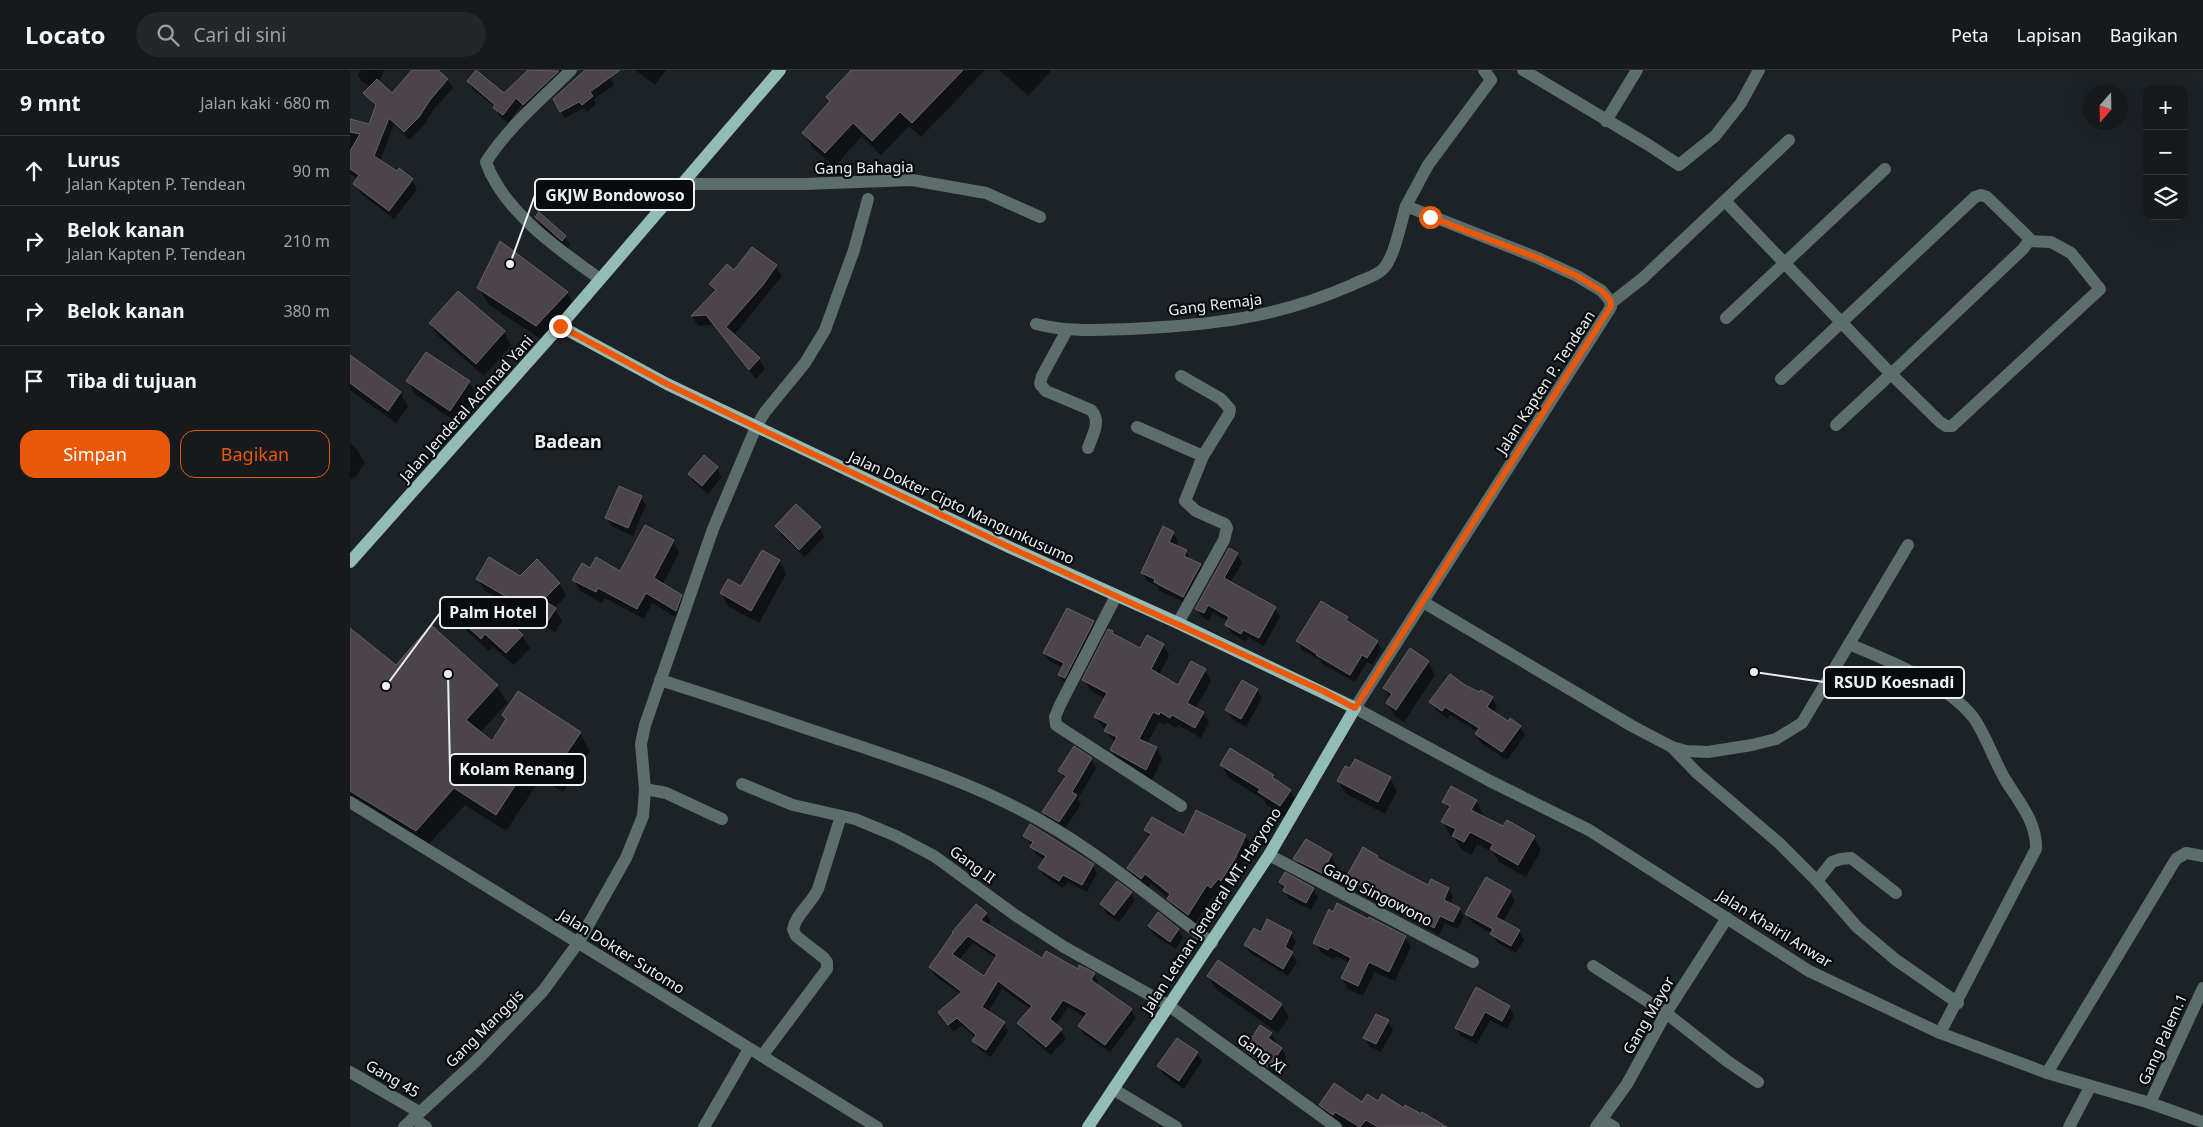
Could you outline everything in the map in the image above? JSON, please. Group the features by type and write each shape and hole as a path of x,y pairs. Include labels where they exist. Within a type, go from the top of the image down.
{"main road":[{"name":"Jalan Jenderal Achmad Yani","path":"350,562 560,326 780,70"},
{"name":"Jalan Dokter Cipto Mangunkusumo","path":"560,326 667,384 756,427 1116,596 1178,623 1355,708"},
{"name":"Jalan Letnan Jenderal MT. Haryono","path":"1088,1127 1269,855 1355,708"}],"street":[{"path":"570,70 521,120 493,151 486,162 492,178 509,203 562,252 600,279"},
{"path":"1523,70 1679,165 1715,136 1741,103 1759,70"},
{"path":"1606,120 1638,70"},
{"path":"1406,206 1428,165 1491,73"},
{"path":"1611,303 1643,278 1788,140"},
{"path":"1726,318 1783,262 1886,169"},
{"name":"Gang Bahagia","path":"683,184 804,184 912,180 986,193 1040,216"},
{"path":"1781,379 1978,195 1988,197 2028,236 2029,241"},
{"name":"Gang Manggis","path":"404,1127 475,1062 543,991 578,943 609,890 634,840 643,816 645,789 641,744 645,726 713,529 756,427 805,363 826,330 854,250 868,199"},
{"path":"1726,201 1891,374 1946,426 1952,426 2100,289 2070,253 2051,242 2029,241"},
{"name":"Jalan Kapten P. Tendean","path":"1355,708 1606,317 1611,303 1602,291 1546,261 1406,206"},
{"name":"Gang Remaja","path":"1036,324 1067,330 1141,328 1235,321 1272,313 1318,299 1383,270 1391,256 1406,206"},
{"path":"1836,425 2023,249 2029,241"},
{"path":"1067,330 1042,376 1040,384 1046,391 1091,410 1095,414 1096,423 1088,448"},
{"path":"1178,623 1227,533 1224,524 1196,511 1185,501 1203,456 1230,414 1230,409 1221,399 1181,376"},
{"path":"1137,427 1203,456"},
{"path":"1423,602 1632,726 1672,747 1686,751 1708,752 1768,741 1789,732 1802,722 1908,545"},
{"path":"1116,596 1060,705 1055,717 1056,725 1180,806"},
{"path":"1849,644 1901,667 1940,689 1973,717 2000,770 2031,820 2036,836 2036,849 1958,1003 1940,1033"},
{"path":"660,680 732,702 909,762 975,789 1042,822 1103,860 1212,943"},
{"name":"Jalan Khairil Anwar","path":"1355,708 1490,781 1589,830 1809,971 1940,1033 2048,1073 2090,1087 2150,1103 2203,1122"},
{"path":"1672,747 1697,773 1779,843 1817,881 1857,927 1896,960 1958,1003"},
{"name":"Gang II","path":"742,784 793,805 841,816 896,836 934,856 1015,916 1064,948 1168,1005"},
{"path":"645,789 666,793 722,820"},
{"name":"Jalan Dokter Sutomo","path":"350,802 877,1127"},
{"path":"762,1056 827,969 827,962 824,958 796,936 793,929 795,922 814,898 818,889 841,816"},
{"path":"2048,1073 2176,860 2186,853 2203,856"},
{"name":"Gang Singowono","path":"1269,855 1473,962"},
{"path":"1817,881 1832,862 1850,858 1896,893"},
{"name":"Gang Mayor","path":"1599,1124 1627,1084 1666,1013 1727,918"},
{"path":"1593,966 1666,1013 1727,1061 1758,1082"},
{"name":"Gang Palem.1","path":"2150,1103 2203,988"},
{"name":"Gang XI","path":"1168,1005 1336,1127"},
{"path":"704,1127 749,1049"},
{"name":"Gang 45","path":"350,1072 416,1115 426,1127"},
{"path":"2069,1127 2090,1087"},
{"path":"1113,1090 1176,1127"},
{"path":"1599,1124 1614,1127"}],"building":[{"path":"412,70 438,70 448,79 430,100 419,117 404,132 389,118 374,156 397,171 399,168 413,179 389,211 353,184 359,175 350,169 350,151 360,134 350,132 350,119 369,124 376,105 363,93 377,79 392,93"},
{"path":"476,70 504,93 528,70 559,71 523,105 516,98 503,115 493,108 495,105 467,81"},
{"path":"585,70 620,70 590,92 593,96 582,105 579,102 560,112 553,99"},
{"path":"851,70 963,70 912,123 900,112 872,141 853,123 825,153 802,133 830,101 826,97"},
{"path":"539,212 566,236 562,241 535,217"},
{"path":"500,241 568,292 536,326 477,288"},
{"path":"752,247 777,265 763,285 726,327 760,358 749,370 706,315 691,316 716,290 709,284 727,264 734,270"},
{"path":"458,291 505,331 476,364 429,323"},
{"path":"426,352 470,381 450,411 406,381"},
{"path":"350,355 401,392 388,411 350,383"},
{"path":"704,455 718,467 702,486 688,474"},
{"path":"619,486 642,496 628,528 605,518"},
{"path":"796,504 821,527 799,550 775,526"},
{"path":"645,525 674,540 654,578 682,595 676,611 646,593 637,609 598,588 596,592 572,580 582,563 590,568 596,557 620,571"},
{"path":"1163,526 1174,532 1169,542 1187,550 1184,556 1201,564 1183,597 1154,582 1155,579 1141,573"},
{"path":"1229,548 1238,553 1224,578 1276,607 1259,638 1243,630 1241,634 1225,625 1229,617 1208,605 1204,613 1195,609"},
{"path":"762,550 780,560 751,611 720,593 728,579 741,586"},
{"path":"489,557 520,576 537,559 560,583 543,600 556,608 548,621 476,579"},
{"path":"1321,601 1348,617 1346,620 1378,641 1367,658 1362,655 1350,675 1296,641"},
{"path":"464,606 484,626 498,611 523,635 506,653 485,634 481,639 455,615"},
{"path":"1067,608 1094,621 1065,678 1058,675 1064,663 1043,653"},
{"path":"431,625 498,685 466,720 492,741 506,719 502,715 518,691 581,732 552,775 531,761 496,815 454,788 416,831 350,791 350,628 396,665"},
{"path":"1108,629 1140,648 1147,635 1164,644 1151,669 1178,685 1191,661 1206,669 1187,703 1204,712 1195,728 1172,715 1170,718 1160,712 1159,715 1153,712 1139,739 1157,747 1146,770 1110,750 1117,737 1104,731 1108,724 1094,717 1107,693 1082,680"},
{"path":"1410,648 1429,661 1396,710 1386,703 1392,694 1383,688"},
{"path":"1450,674 1465,685 1479,692 1481,690 1493,697 1487,707 1508,721 1510,718 1521,726 1502,752 1475,734 1479,728 1445,707 1442,711 1429,702"},
{"path":"1242,680 1258,689 1241,719 1225,710"},
{"path":"1074,746 1092,758 1072,792 1077,795 1059,822 1042,812 1066,776 1058,771"},
{"path":"1230,748 1274,775 1272,777 1291,790 1280,806 1258,792 1260,789 1220,765"},
{"path":"1355,759 1391,777 1378,802 1337,781 1345,766 1350,768"},
{"path":"1451,786 1477,800 1471,810 1503,826 1507,820 1535,836 1518,865 1490,849 1493,844 1470,832 1464,842 1452,836 1456,829 1441,822 1450,806 1442,802"},
{"path":"1196,810 1246,835 1221,881 1218,879 1211,888 1207,885 1188,915 1167,899 1170,894 1145,874 1141,879 1127,868 1151,834 1144,830 1152,817 1184,835"},
{"path":"1030,824 1094,864 1082,885 1063,875 1059,881 1038,868 1046,856 1030,847 1033,842 1023,836"},
{"path":"1306,839 1332,854 1322,873 1293,859"},
{"path":"1363,847 1378,856 1377,858 1428,885 1431,879 1449,888 1444,900 1460,908 1453,922 1440,916 1434,928 1346,877"},
{"path":"1285,872 1314,888 1306,903 1283,891 1285,886 1279,882"},
{"path":"1486,877 1511,891 1496,917 1520,930 1511,946 1490,934 1493,929 1465,914"},
{"path":"1117,881 1132,892 1114,915 1100,904"},
{"path":"1337,903 1406,936 1389,972 1369,962 1358,986 1341,978 1351,958 1330,947 1328,950 1313,943 1329,909 1333,912"},
{"path":"976,904 987,913 981,920 1042,958 1046,951 1078,969 1079,965 1095,973 1091,980 1132,1009 1105,1045 1078,1026 1087,1013 1063,1000 1050,1019 1062,1029 1046,1047 1017,1023 1032,1006 998,981 982,1007 1005,1022 986,1050 972,1041 976,1035 957,1018 948,1025 938,1012 962,992 929,967 952,932","holes":["968,936 997,955 984,976 952,954"]},
{"path":"1158,912 1179,929 1170,942 1148,926"},
{"path":"1267,919 1292,932 1285,947 1293,952 1283,969 1244,945 1254,928 1261,932"},
{"path":"1218,960 1282,1004 1271,1020 1207,976"},
{"path":"1476,987 1510,1006 1502,1021 1485,1012 1472,1036 1455,1028"},
{"path":"1376,1014 1389,1020 1376,1044 1363,1038"},
{"path":"1260,1025 1272,1033 1268,1038 1282,1048 1269,1068 1244,1050"},
{"path":"1177,1038 1198,1052 1179,1081 1157,1066"},
{"path":"1334,1083 1362,1102 1367,1094 1378,1101 1382,1094 1404,1108 1405,1105 1421,1114 1422,1112 1447,1127 1378,1127 1366,1120 1360,1127 1335,1112 1333,1115 1319,1105"}],"place":[{"name":"GKJW Bondowoso","path":"510,264"},
{"name":"RSUD Koesnadi","path":"1754,672"},
{"name":"Kolam Renang","path":"448,674"},
{"name":"Palm Hotel","path":"386,686"}],"district":[{"name":"Badean","path":"568,441"}],"route":[{"path":"560,326 667,384 756,427 1009,547 1323,691 1355,708 1606,317 1611,306 1606,294 1577,276 1538,258 1430,217"}]}
